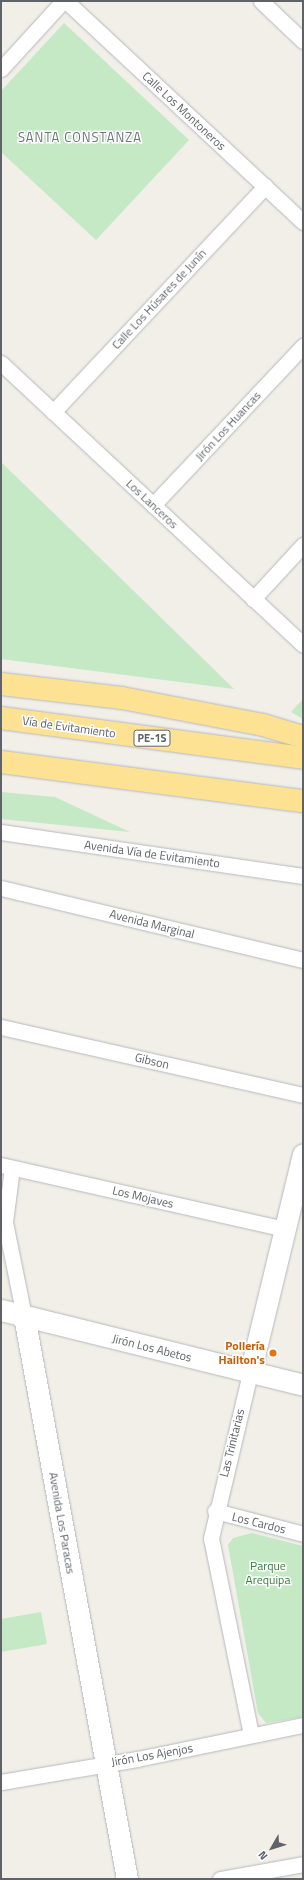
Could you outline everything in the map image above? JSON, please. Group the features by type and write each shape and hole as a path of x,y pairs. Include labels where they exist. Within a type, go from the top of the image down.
{"highway":[{"path":"1,684 122,698 263,725 303,737"},
{"name":"Vía de Evitamiento","path":"1,718 303,758"},
{"path":"1,762 303,801"}],"street":[{"path":"1,69 64,1"},
{"name":"Calle Los Montoneros","path":"64,1 303,222"},
{"path":"261,1 303,41"},
{"name":"Calle Los Húsares de Junín","path":"53,412 265,186"},
{"name":"Jirón Los Huancas","path":"153,506 303,346"},
{"name":"Los Lanceros","path":"1,363 303,645"},
{"path":"253,599 303,545"},
{"name":"Avenida Vía de Evitamiento","path":"1,832 303,876"},
{"name":"Avenida Marginal","path":"1,888 303,960"},
{"name":"Gibson","path":"1,1027 303,1095"},
{"name":"Las Trinitarias","path":"251,1735 211,1538 215,1511 303,1154"},
{"name":"Los Mojaves","path":"6,1166 285,1229"},
{"name":"Avenida Los Paracas","path":"6,1166 5,1222 24,1316 127,1879"},
{"name":"Jirón Los Abetos","path":"1,1310 303,1385"},
{"name":"Los Cardos","path":"215,1511 303,1534"},
{"name":"Jirón Los Ajenjos","path":"1,1782 136,1759 303,1725"},
{"path":"220,1879 303,1864"}],"green space":[{"path":"64,23 189,140 96,240 1,152 1,91"},
{"path":"1,462 100,558 234,689 1,659"},
{"path":"303,699 303,719 291,712"},
{"path":"1,792 55,797 130,832 1,819"},
{"name":"Parque Arequipa","path":"252,1533 303,1546 303,1717 266,1723 258,1713 228,1545 233,1538"},
{"path":"41,1612 47,1644 1,1652 1,1619"}],"place":[{"name":"Pollería Hailton's","path":"273,1353"}],"district":[{"name":"SANTA CONSTANZA","path":"80,137"}]}
